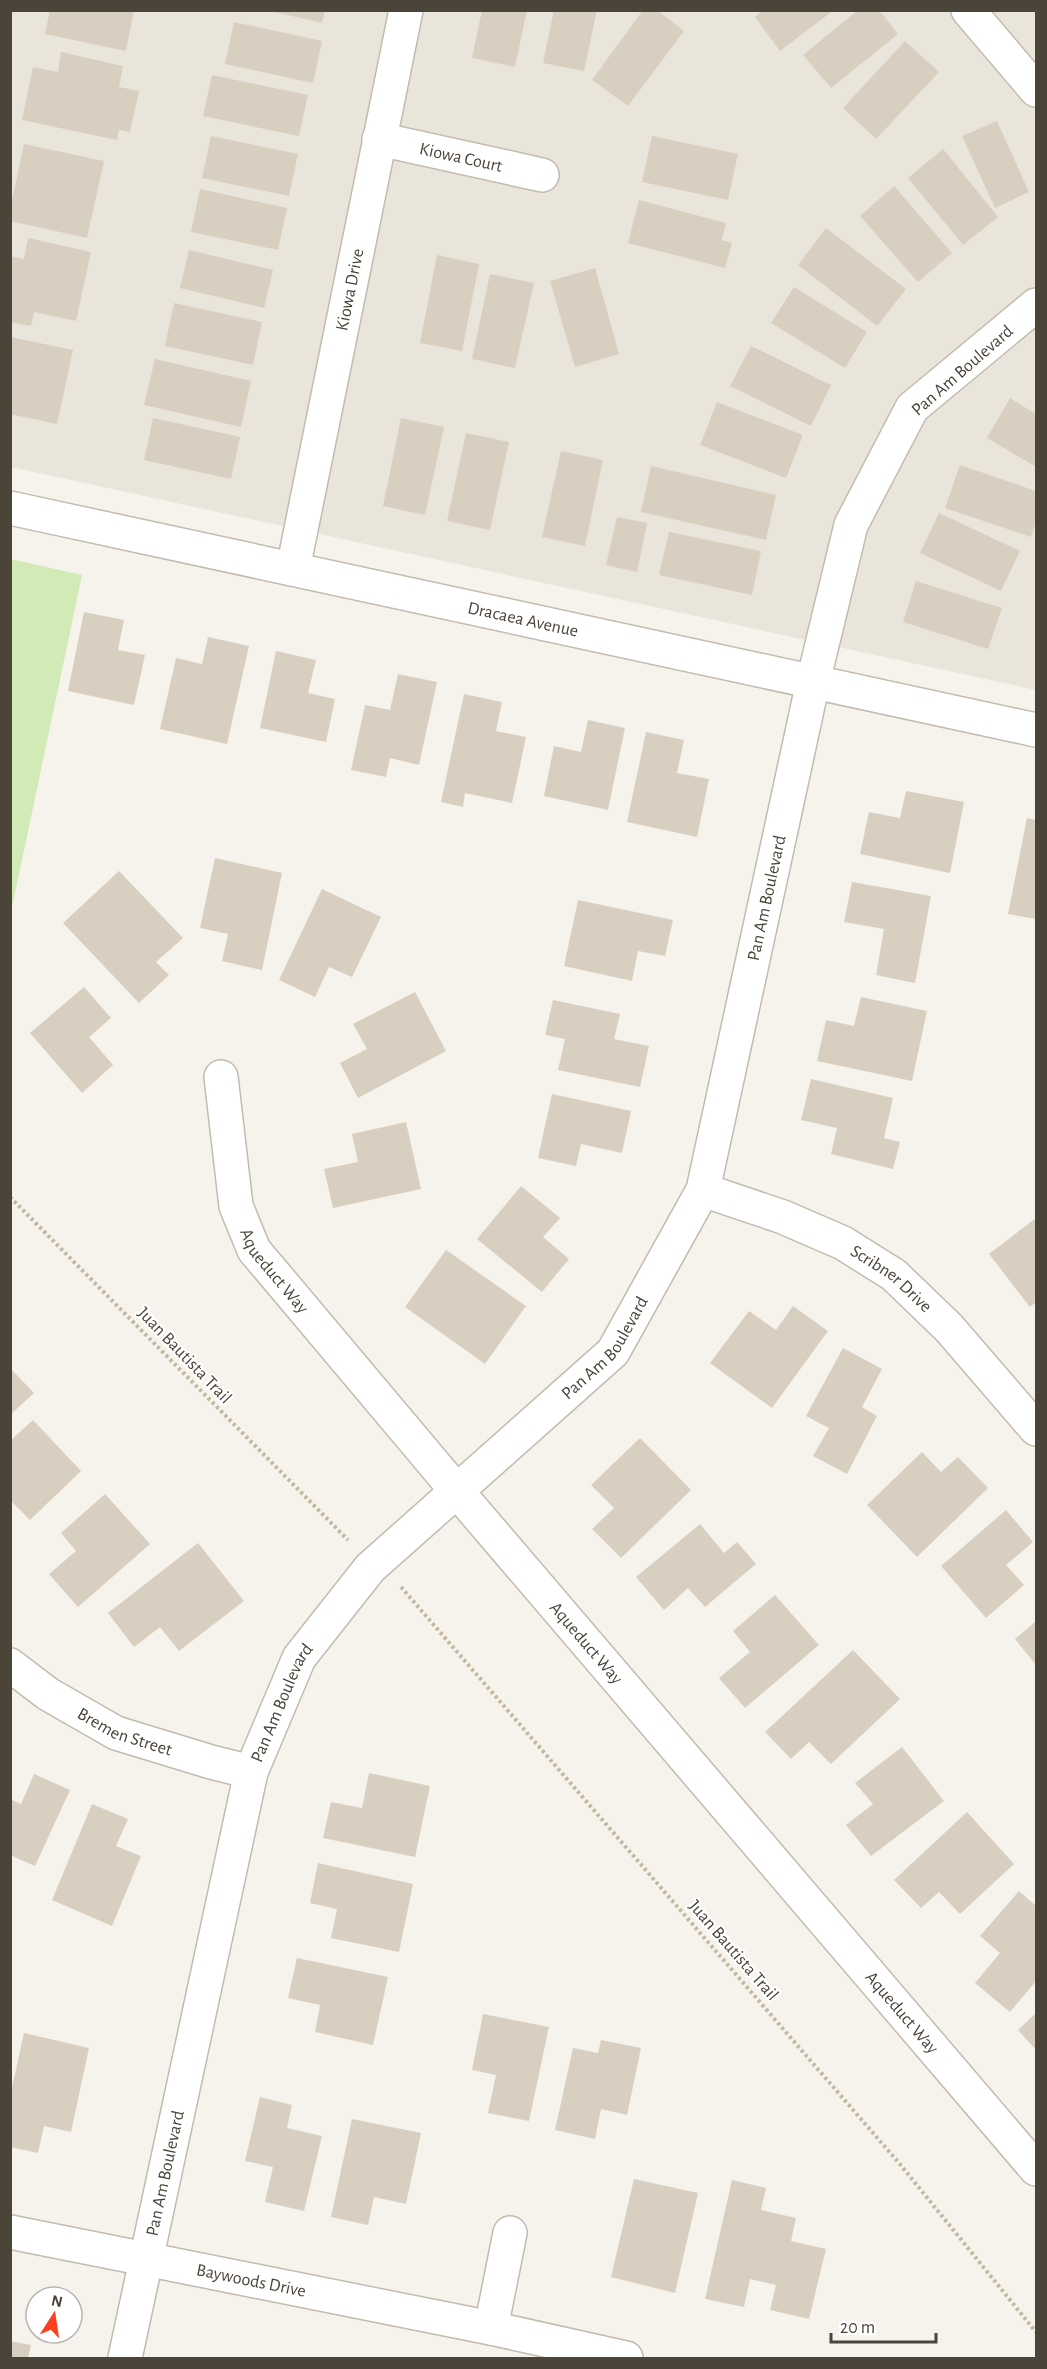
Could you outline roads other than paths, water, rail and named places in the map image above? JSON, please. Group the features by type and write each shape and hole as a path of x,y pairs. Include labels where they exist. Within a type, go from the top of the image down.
{"street":[{"name":"Kiowa Drive","path":"293,569 406,10"},
{"path":"968,10 1036,90"},
{"name":"Kiowa Court","path":"379,139 542,175"},
{"name":"Pan Am Boulevard","path":"125,2358 251,1772 299,1658 370,1568 613,1352 703,1190 813,682 851,525 912,408 1036,305"},
{"name":"Dracaea Avenue","path":"10,508 1036,730"},
{"name":"Aqueduct Way","path":"221,1077 236,1206 254,1250 1036,2169"},
{"name":"Scribner Drive","path":"703,1190 783,1216 843,1243 894,1275 949,1328 1036,1429"},
{"name":"Bremen Street","path":"10,1665 48,1694 116,1733 251,1772"},
{"name":"Baywoods Drive","path":"10,2232 491,2328 626,2358"},
{"path":"491,2328 510,2233"}]}
